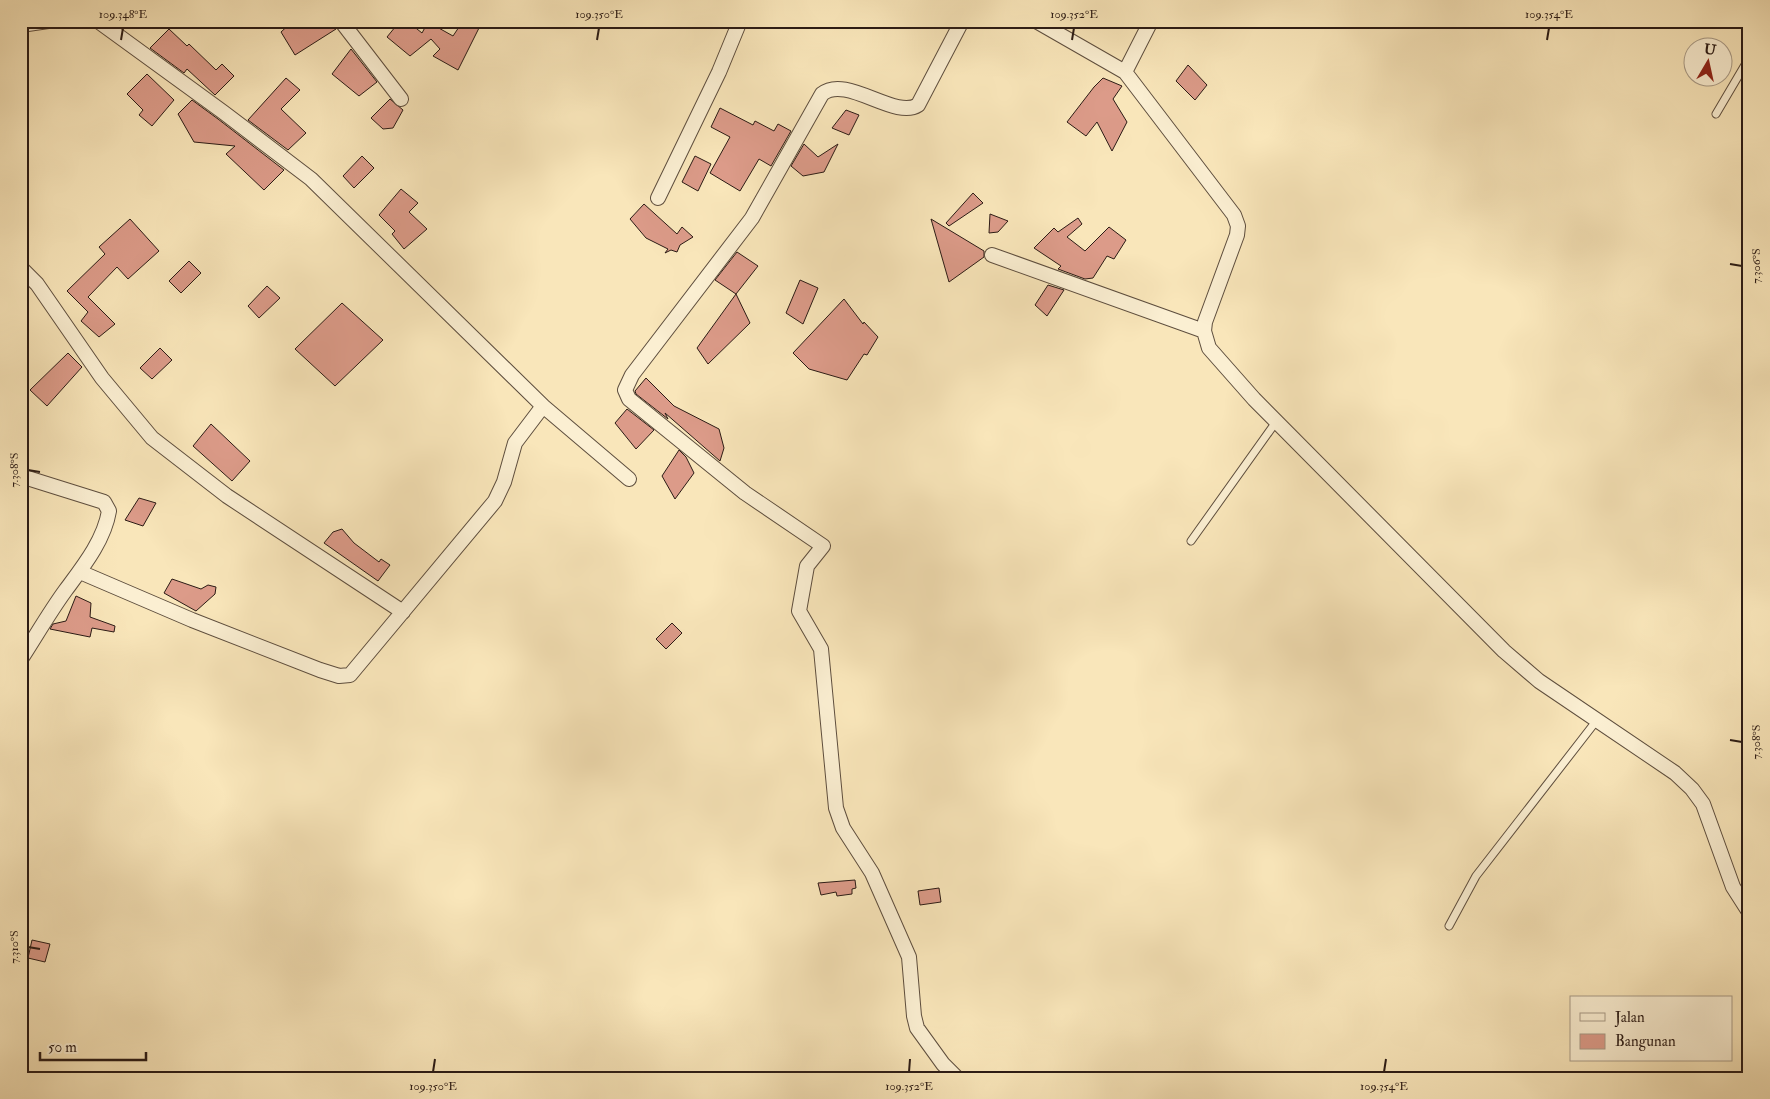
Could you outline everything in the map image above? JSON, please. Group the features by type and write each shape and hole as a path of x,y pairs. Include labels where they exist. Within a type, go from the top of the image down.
{"street":[{"path":"21,25 48,21"},
{"path":"98,21 311,179 543,406 629,479"},
{"path":"341,21 401,99"},
{"path":"658,198 719,72 740,21"},
{"path":"957,1078 943,1064 917,1028 914,1016 909,957 872,873 843,828 836,808 821,649 799,610 807,566 823,546 745,493 629,399 625,390 632,375 752,218 822,94 831,90 842,90 902,107 918,105 962,21"},
{"path":"1036,21 1124,72 1199,166 1236,218 1237,235 1207,313 1204,331 1212,352 1276,422 1504,651 1532,676 1675,773 1692,789 1703,804 1733,887 1749,912"},
{"path":"1124,72 1151,21"},
{"path":"992,255 1204,331"},
{"path":"21,268 37,284 102,378 152,438 227,496 403,612"},
{"path":"80,572 192,620 320,670 343,676 353,672 494,501 504,482 515,444 543,406"},
{"path":"21,476 107,505 109,515 80,572 21,659"}],"lane":[{"path":"1716,114 1749,58"},
{"path":"1191,541 1276,422"},
{"path":"1449,926 1476,876 1597,720"}],"building":[{"path":"293,21 332,21 336,29 295,55 281,32"},
{"path":"400,21 407,21 422,33 428,22 453,36 463,21 480,26 458,70 433,56 440,49 431,39 410,56 387,37"},
{"path":"169,29 187,46 189,44 216,70 222,64 234,76 215,95 187,69 184,73 150,48"},
{"path":"351,49 377,82 359,96 332,74"},
{"path":"1188,65 1207,85 1195,100 1176,81"},
{"path":"147,74 174,100 152,126 139,115 143,110 127,94"},
{"path":"286,78 300,90 281,109 306,133 288,150 248,120"},
{"path":"1103,78 1122,86 1113,99 1127,122 1112,151 1097,122 1086,136 1067,122"},
{"path":"390,99 403,110 393,128 383,129 371,118"},
{"path":"192,100 284,170 264,190 226,154 235,146 194,142 178,114"},
{"path":"720,108 753,125 755,121 774,131 778,124 791,131 771,166 759,159 740,191 710,173 730,137 711,127"},
{"path":"846,110 859,115 849,135 832,128"},
{"path":"804,144 818,157 838,144 824,172 803,176 791,166"},
{"path":"362,156 374,168 354,188 343,176"},
{"path":"695,156 711,164 698,191 682,182"},
{"path":"401,189 418,203 409,212 427,229 404,249 392,234 395,231 379,215"},
{"path":"973,193 983,203 949,226 946,223"},
{"path":"644,204 677,234 682,227 693,237 680,245 677,252 671,250 665,253 668,249 646,238 630,219"},
{"path":"990,214 1008,221 998,232 989,233"},
{"path":"1078,218 1082,224 1067,237 1085,251 1109,227 1126,240 1114,259 1107,256 1093,278 1085,279 1058,269 1061,266 1034,248 1054,228 1058,232"},
{"path":"130,219 159,251 128,279 117,267 88,297 115,324 99,337 81,321 88,312 67,291 105,254 99,247"},
{"path":"931,219 984,251 984,257 949,282"},
{"path":"737,252 758,266 736,294 715,280"},
{"path":"189,261 201,273 181,293 169,281"},
{"path":"800,280 818,288 803,324 786,313"},
{"path":"1048,285 1064,290 1047,316 1035,305"},
{"path":"267,286 280,298 259,318 248,306"},
{"path":"736,294 750,323 708,364 697,348"},
{"path":"844,299 863,324 864,322 878,337 867,355 864,354 847,380 809,369 793,353"},
{"path":"342,303 383,340 335,386 295,349"},
{"path":"160,348 172,360 152,379 140,368"},
{"path":"68,353 82,367 47,406 30,390"},
{"path":"646,378 674,406 719,429 724,448 720,461 665,413 668,419 636,394 635,391"},
{"path":"627,409 654,430 636,449 615,423"},
{"path":"211,424 250,461 232,481 193,446"},
{"path":"679,450 686,457 694,473 675,499 662,476"},
{"path":"139,498 156,503 143,526 125,520"},
{"path":"342,529 354,543 379,562 381,559 390,565 378,581 324,543 333,532"},
{"path":"172,579 201,589 208,585 216,587 215,594 196,611 164,593"},
{"path":"76,596 91,603 90,617 115,626 114,632 92,628 90,637 50,629 53,624 66,621"},
{"path":"672,623 682,633 666,649 656,639"},
{"path":"855,880 856,888 852,889 852,894 837,896 836,892 821,895 818,883"},
{"path":"939,888 941,902 920,905 918,891"},
{"path":"32,940 50,944 45,962 28,958"}]}
